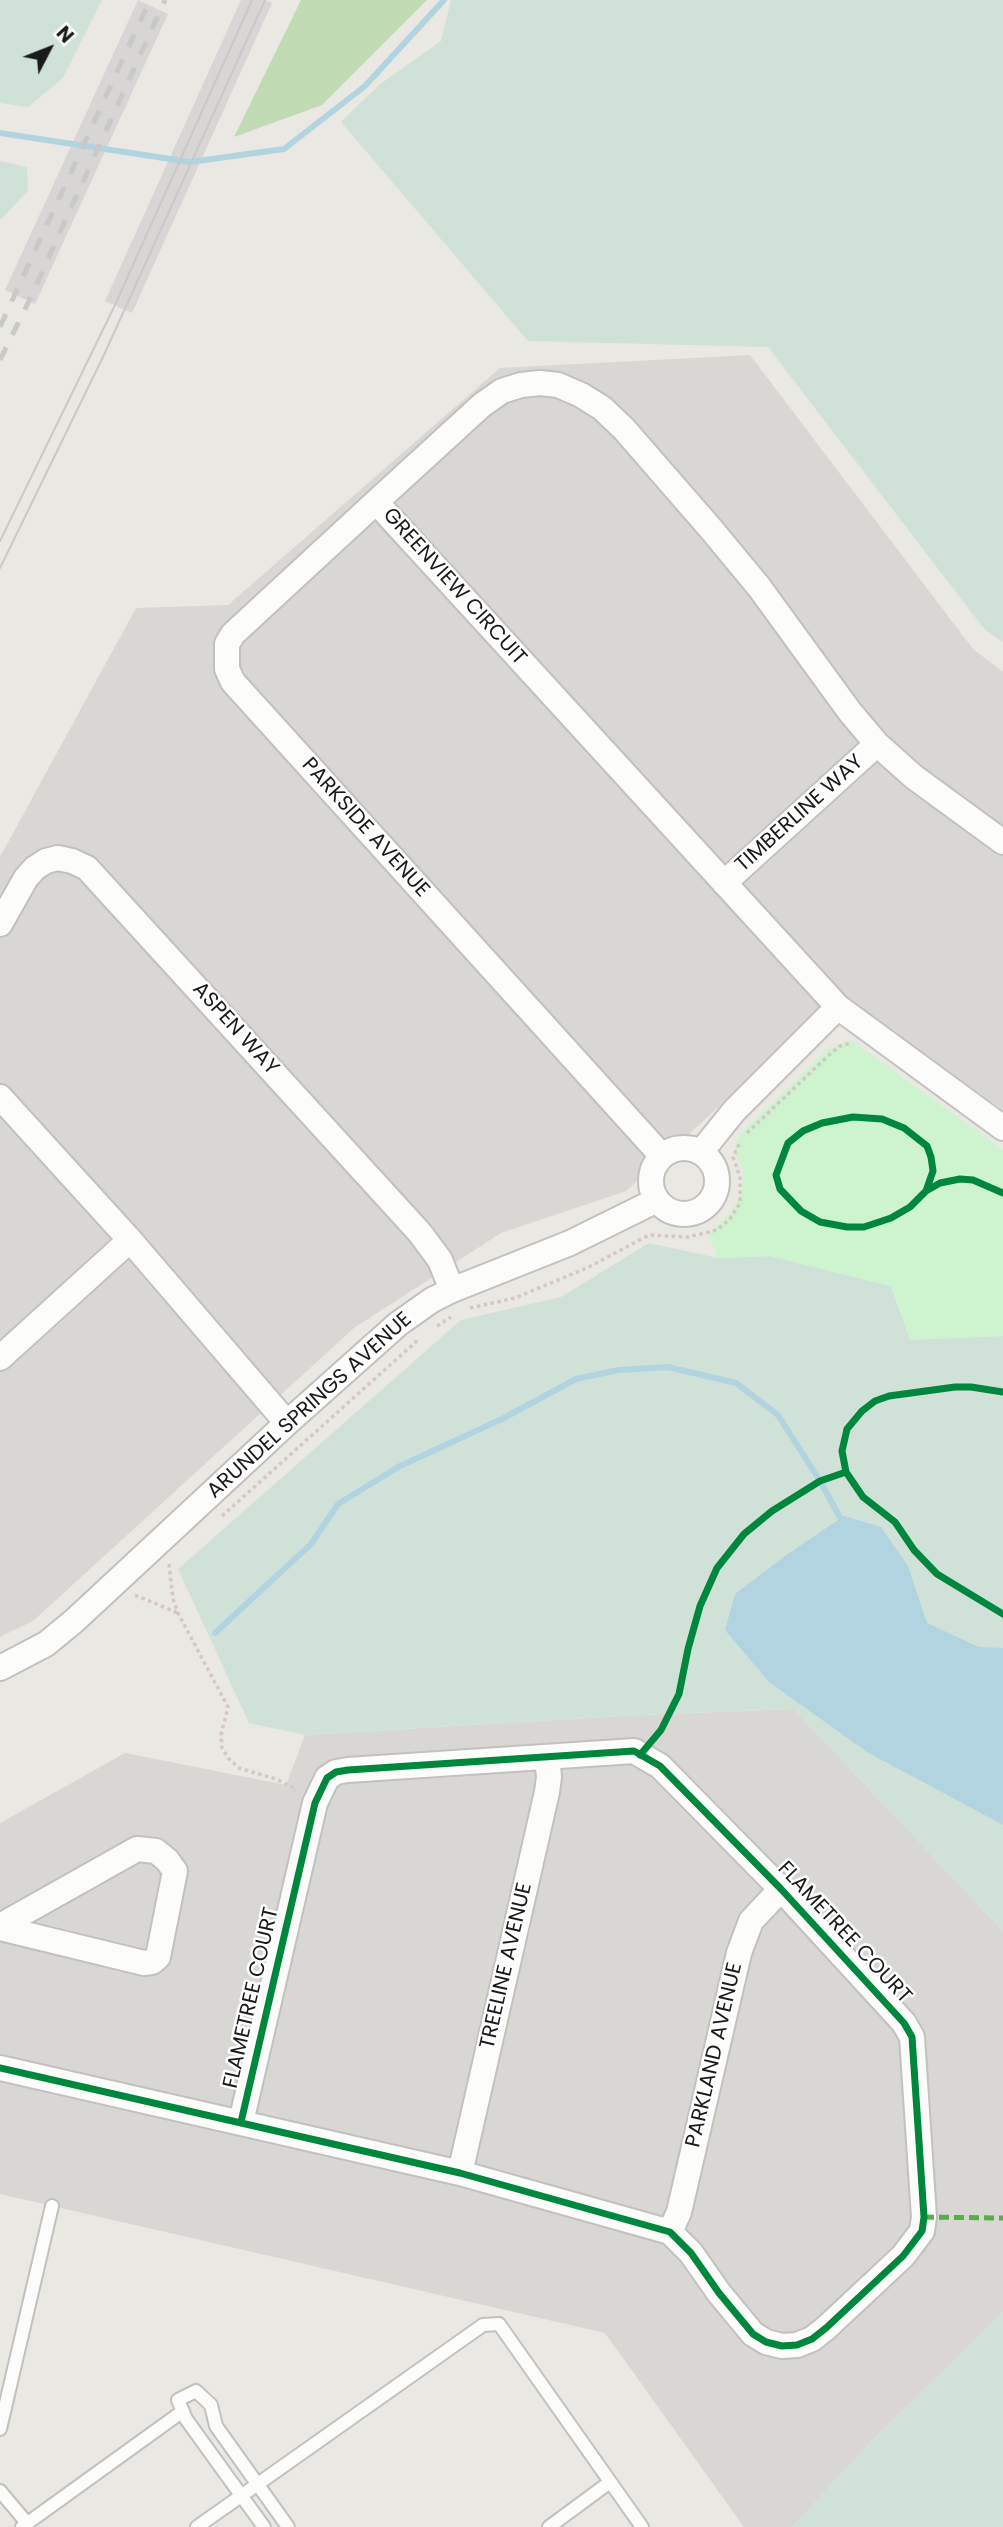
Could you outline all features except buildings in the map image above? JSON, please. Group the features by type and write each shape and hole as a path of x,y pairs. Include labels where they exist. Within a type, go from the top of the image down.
{"street":[{"name":"GREENVIEW CIRCUIT","path":"1003,842 914,777 877,744 759,587 711,529 624,429 602,408 581,395 558,385 540,383 520,385 502,391 482,405 376,502 838,1007 1003,1128"},
{"name":"PARKSIDE AVENUE","path":"376,502 233,634 227,644 226,669 233,682 662,1156"},
{"name":"TIMBERLINE WAY","path":"724,883 877,744"},
{"name":"ASPEN WAY","path":"0,924 26,878 35,868 58,858 87,868 420,1233 440,1260 452,1290"},
{"path":"701,1152 734,1111 838,1007"},
{"path":"0,1097 130,1240 287,1423"},
{"path":"681,1148 701,1152 715,1169 718,1180 712,1200 695,1213 685,1215 674,1213 657,1200 651,1177 654,1166 662,1156 681,1148"},
{"name":"ARUNDEL SPRINGS AVENUE","path":"0,1668 46,1644 74,1621 398,1324 432,1300 452,1290 570,1243 657,1200"},
{"path":"0,1358 130,1240"},
{"name":"FLAMETREE COURT","path":"0,2068 460,2173 670,2232 691,2253 752,2334 766,2342 782,2346 797,2345 812,2339 826,2328 903,2256 922,2231 924,2217 912,2037 904,2023 781,1889 660,1766 634,1751 348,1770 336,1772 327,1778 315,1803 241,2122"},
{"name":"TREELINE AVENUE","path":"460,2173 547,1792 547,1757"},
{"path":"137,1849 156,1851 175,1871 158,1957 152,1962 144,1963 0,1927 137,1849"},
{"name":"PARKLAND AVENUE","path":"670,2232 679,2212 739,1953 751,1921 781,1889"}],"lane":[{"path":"0,2429 52,2206"},
{"path":"197,2527 483,2325 499,2324 642,2527"},
{"path":"264,2527 178,2400 196,2391 211,2405 216,2426 288,2527"},
{"path":"0,2491 24,2525 183,2411"},
{"path":"549,2527 610,2482"}],"path":[{"path":"436,1326 459,1312 515,1298 589,1267 649,1235 688,1237 717,1230 730,1219 740,1203 740,1177 733,1157 741,1138 829,1055 840,1046 852,1043"},
{"path":"740,1190 751,1191"},
{"path":"220,1518 425,1334"},
{"path":"169,1564 173,1599 178,1613 226,1701 228,1715 221,1735 222,1748 239,1768 276,1779 296,1789 293,1802"},
{"path":"135,1595 178,1613"}],"shaded area":[{"path":"138,0 168,14 35,304 5,290"},
{"path":"241,0 264,0 272,3 132,313 105,301"},
{"path":"750,355 973,649 1003,672 1003,1110 857,1007 823,1012 626,1191 501,1233 354,1328 33,1621 0,1637 0,857 136,608 228,605 500,368"},
{"path":"794,1709 1003,1931 1003,2312 873,2440 792,2527 744,2527 605,2333 0,2194 0,1823 125,1753 286,1785 305,1735 639,1715"}],"green space":[{"path":"0,0 102,0 63,78 28,107 0,103"},
{"path":"301,0 427,0 322,105 234,137"},
{"path":"451,0 1003,0 1003,642 985,630 768,347 528,341 341,122 379,85 441,41"},
{"path":"0,161 27,167 28,191 0,220"},
{"path":"851,1040 1003,1150 1003,1336 910,1340 891,1286 770,1256 718,1258 708,1235 732,1211 742,1191 743,1169 734,1152 738,1136 828,1049"},
{"path":"649,1243 718,1258 770,1256 891,1286 910,1339 1003,1336 1003,1931 794,1709 639,1715 305,1735 249,1723 178,1569 461,1320 561,1297"},
{"path":"1003,2312 1003,2527 792,2527 873,2440"}],"water":[{"path":"844,1516 881,1527 908,1566 927,1623 979,1647 1003,1648 1003,1825 867,1752 769,1682 725,1630 735,1594"}],"waterway":[{"path":"0,133 190,162 284,149 365,86 444,0"},
{"path":"215,1633 311,1544 338,1504 400,1466 502,1419 576,1379 619,1370 668,1367 736,1383 778,1415 844,1525"}],"tram line":[{"path":"0,541 115,305 252,0"},
{"path":"0,568 103,357 265,0"}],"railway":[{"path":"0,327 150,0"},
{"path":"0,360 165,0"}],"marked path":[{"path":"924,2217 1003,2218"}],"cycle path":[{"path":"926,1191 933,1171 927,1146 904,1128 882,1119 853,1117 822,1123 803,1131 788,1143 776,1175 780,1189 801,1211 820,1222 847,1227 864,1227 891,1218 940,1183 960,1179 973,1180 1003,1193"},
{"path":"846,1472 842,1451 847,1429 862,1411 875,1401 889,1396 955,1387 1003,1392"},
{"path":"640,1755 661,1730 679,1694 700,1606 717,1568 744,1534 772,1511 820,1481 846,1472 863,1497 895,1522 914,1550 937,1574 1003,1614"},
{"path":"0,2068 460,2173 670,2232 691,2253 753,2334 766,2342 782,2346 797,2345 812,2339 826,2328 903,2256 922,2231 924,2217 912,2037 904,2023 781,1889 660,1766 634,1751 348,1770 336,1772 327,1778 315,1803 241,2122"}]}
